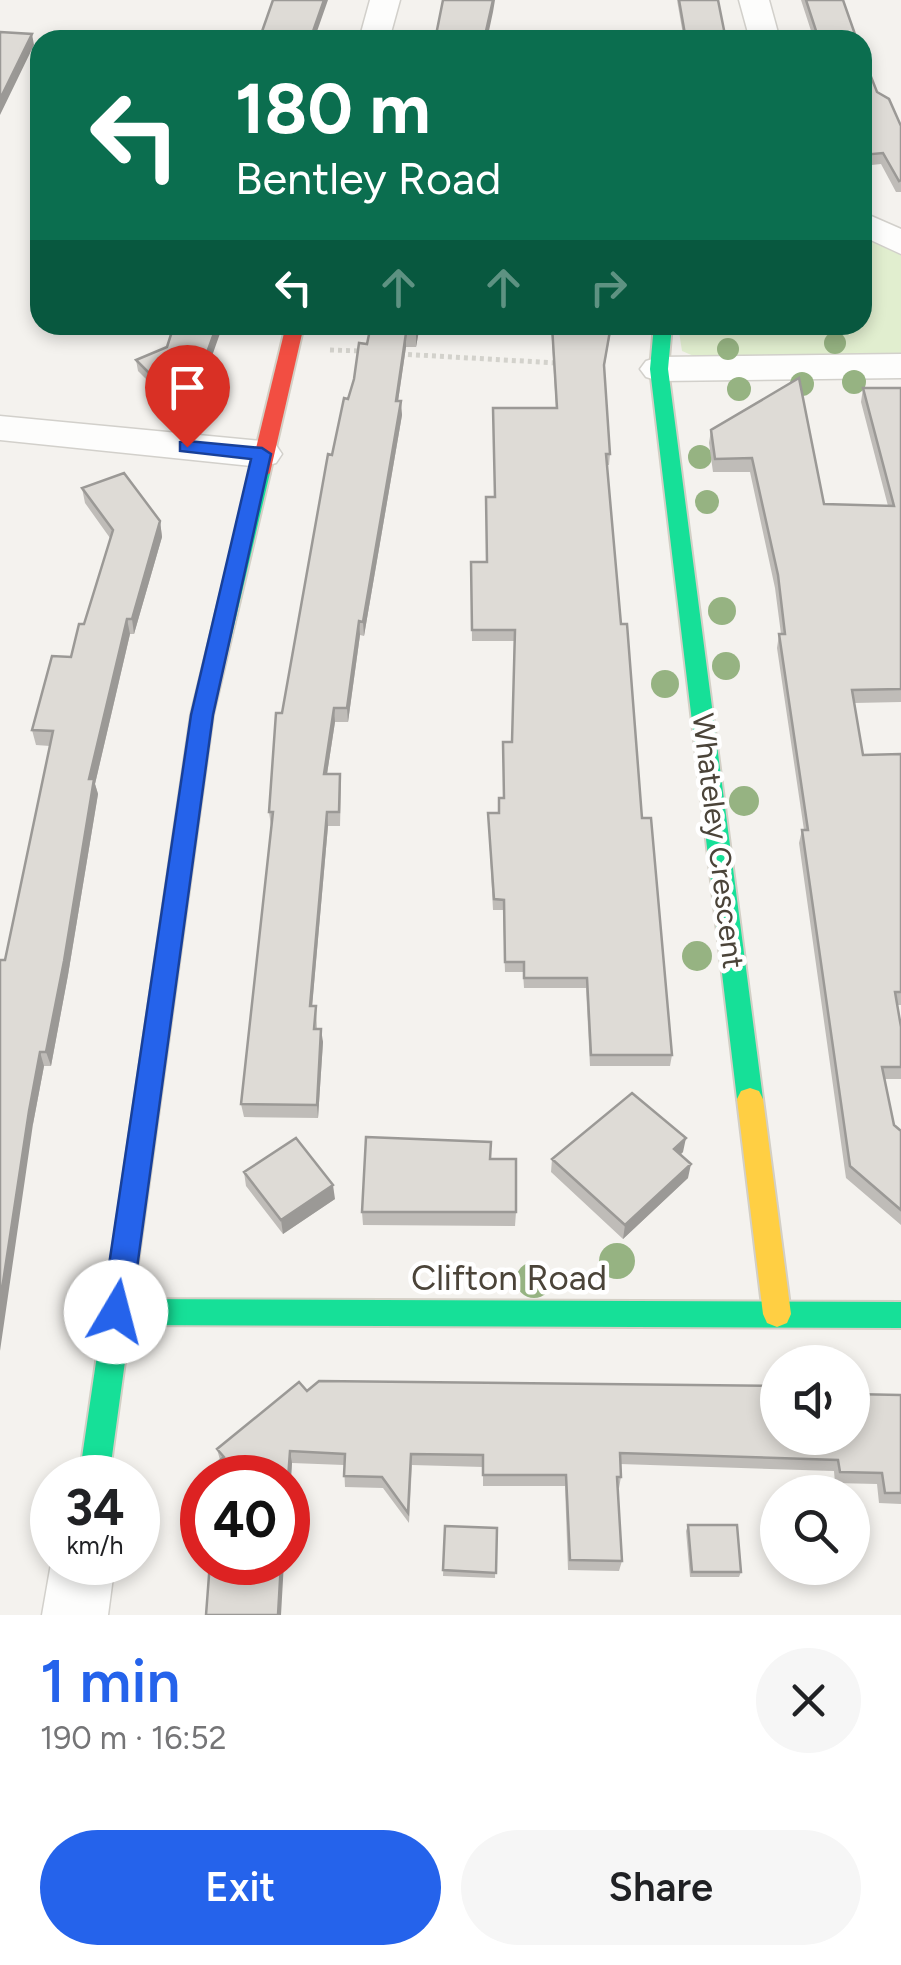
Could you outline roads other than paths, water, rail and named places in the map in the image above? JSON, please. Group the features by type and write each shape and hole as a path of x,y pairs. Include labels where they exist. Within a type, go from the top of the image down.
{"street":[{"path":"376,30 384,0"},
{"path":"754,0 762,30"},
{"path":"872,227 901,243"},
{"name":"Whateley Crescent","path":"662,335 659,369 778,1314"},
{"path":"97,1455 202,715 292,336"},
{"path":"659,369 901,366"},
{"path":"0,428 262,454"},
{"name":"Clifton Road","path":"116,1312 901,1315"},
{"path":"76,1615 79,1585"}]}
